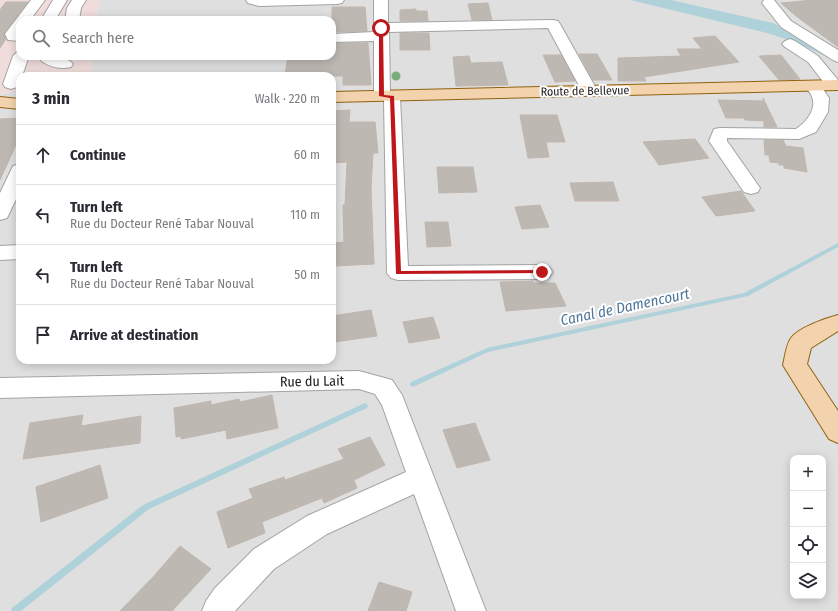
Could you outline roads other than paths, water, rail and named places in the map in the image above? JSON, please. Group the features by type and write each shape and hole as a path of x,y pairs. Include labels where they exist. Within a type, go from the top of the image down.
{"main road":[{"name":"Route de Bellevue","path":"336,97 836,85"},
{"path":"0,101 16,99"},
{"path":"0,101 16,103"},
{"path":"838,323 828,326 800,344 795,365 838,432"}],"street":[{"path":"26,16 38,0"},
{"path":"50,16 60,0"},
{"path":"73,16 74,8 79,0"},
{"path":"253,0 259,2 337,0"},
{"path":"381,0 381,32 387,96 398,273 542,272"},
{"path":"769,4 786,24 838,57"},
{"path":"336,38 381,32 553,24 589,90"},
{"path":"16,28 12,34 13,37 16,37"},
{"path":"781,38 813,59 836,85"},
{"path":"11,84 20,60"},
{"path":"49,60 67,68"},
{"path":"751,188 718,141 720,133 799,134 810,128 820,112 821,98 813,86"},
{"path":"0,172 16,171"},
{"path":"0,214 16,180"},
{"path":"0,253 16,252"},
{"name":"Rue du Lait","path":"0,388 359,380 383,387 393,402 471,611"},
{"path":"217,611 226,598 264,559 317,525 421,478"}],"water":[{"path":"630,0 671,0 773,23 831,55 834,60 795,42 767,33"}],"waterway":[{"name":"Canal de Damencourt","path":"413,384 487,350 746,295 838,245"},
{"path":"15,611 146,507 365,406"}]}
